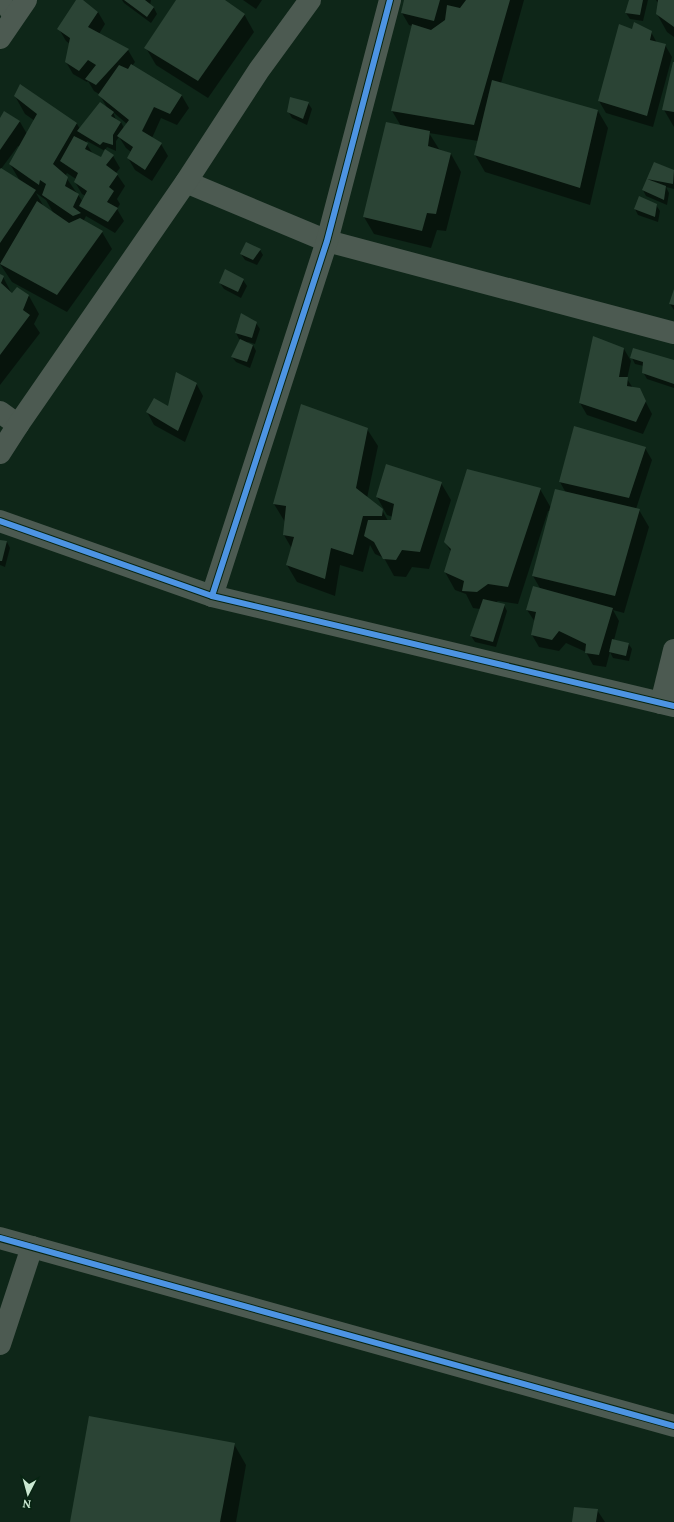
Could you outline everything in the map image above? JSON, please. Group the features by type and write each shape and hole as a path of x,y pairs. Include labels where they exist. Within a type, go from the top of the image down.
{"street":[{"path":"0,38 26,0"},
{"path":"0,453 186,182 259,70 310,0"},
{"path":"212,596 327,241 390,0"},
{"path":"186,182 327,241 674,333"},
{"path":"0,412 18,425"},
{"path":"0,521 212,596 668,704 674,650"},
{"path":"0,1238 674,1426"},
{"path":"0,1344 32,1247"}],"lane":[{"path":"2,0 13,19"}],"building":[{"path":"76,0 83,0 98,12 88,27 129,49 96,85 85,79 96,65 88,60 79,71 65,62 70,38 57,29"},
{"path":"124,0 145,0 154,7 147,17"},
{"path":"176,0 225,0 245,14 198,81 144,48"},
{"path":"404,0 440,0 434,21 401,13"},
{"path":"466,0 510,0 474,125 391,111 412,24 431,30 445,20 447,5 460,8"},
{"path":"629,0 643,0 640,15 625,13"},
{"path":"658,0 674,0 674,27 656,14"},
{"path":"634,22 652,31 650,40 666,44 647,116 598,101 619,24 632,29"},
{"path":"674,62 674,112 662,110"},
{"path":"131,64 182,95 170,114 154,107 142,131 162,143 145,170 127,158 133,147 117,136 129,120 98,95 119,65 128,69"},
{"path":"492,80 598,110 580,188 474,155"},
{"path":"20,84 77,123 53,164 68,177 65,186 79,194 73,207 81,213 73,216 42,195 46,184 40,180 39,185 9,164 37,114 14,96"},
{"path":"290,97 309,102 303,119 287,112"},
{"path":"100,102 114,112 111,116 121,122 113,135 113,145 103,142 100,145 77,131"},
{"path":"4,111 20,121 0,150 0,118"},
{"path":"386,122 430,131 428,146 451,153 436,214 427,213 422,231 363,217"},
{"path":"74,136 88,143 85,149 101,157 105,149 114,155 106,165 118,174 109,187 114,191 107,202 118,208 108,222 79,206 87,191 74,182 78,173 60,161"},
{"path":"654,162 674,170 673,184 647,179 666,186 664,200 642,190"},
{"path":"1,168 36,190 0,243 0,169"},
{"path":"639,196 657,204 655,217 634,209"},
{"path":"37,201 69,223 80,218 103,231 57,295 0,264"},
{"path":"246,242 261,249 253,260 240,254"},
{"path":"225,269 244,279 238,292 219,283"},
{"path":"0,274 4,276 1,283 12,293 17,287 29,295 23,310 30,315 0,355"},
{"path":"674,289 674,305 669,304"},
{"path":"241,313 257,322 252,338 235,333"},
{"path":"593,336 624,348 619,377 628,377 627,386 640,388 646,401 636,422 579,403"},
{"path":"240,339 253,345 247,362 231,357"},
{"path":"633,348 674,360 674,384 642,373 643,362 630,358"},
{"path":"176,372 197,383 178,431 146,412 154,398 168,406"},
{"path":"301,404 368,428 356,488 383,509 382,516 363,516 353,555 331,548 325,579 286,565 294,537 283,535 286,506 273,504"},
{"path":"574,426 646,447 629,498 559,482"},
{"path":"386,464 442,482 420,552 402,550 396,560 383,559 374,542 364,536 368,520 391,520 394,504 376,497"},
{"path":"467,469 541,488 508,587 488,584 477,592 462,591 464,581 444,572 451,549 444,542"},
{"path":"555,489 640,509 615,596 532,576"},
{"path":"0,540 7,541 2,561 0,561"},
{"path":"533,586 613,608 599,655 585,653 586,644 559,631 552,640 531,635 536,612 526,610"},
{"path":"483,599 505,604 493,642 470,636"},
{"path":"612,639 629,643 626,656 609,652"},
{"path":"89,1416 235,1443 220,1522 70,1522"},
{"path":"574,1507 598,1509 596,1522 572,1522"}],"cycle path":[{"path":"212,596 327,241 390,0"},
{"path":"0,521 212,596 674,706"},
{"path":"0,1238 674,1426"}]}
